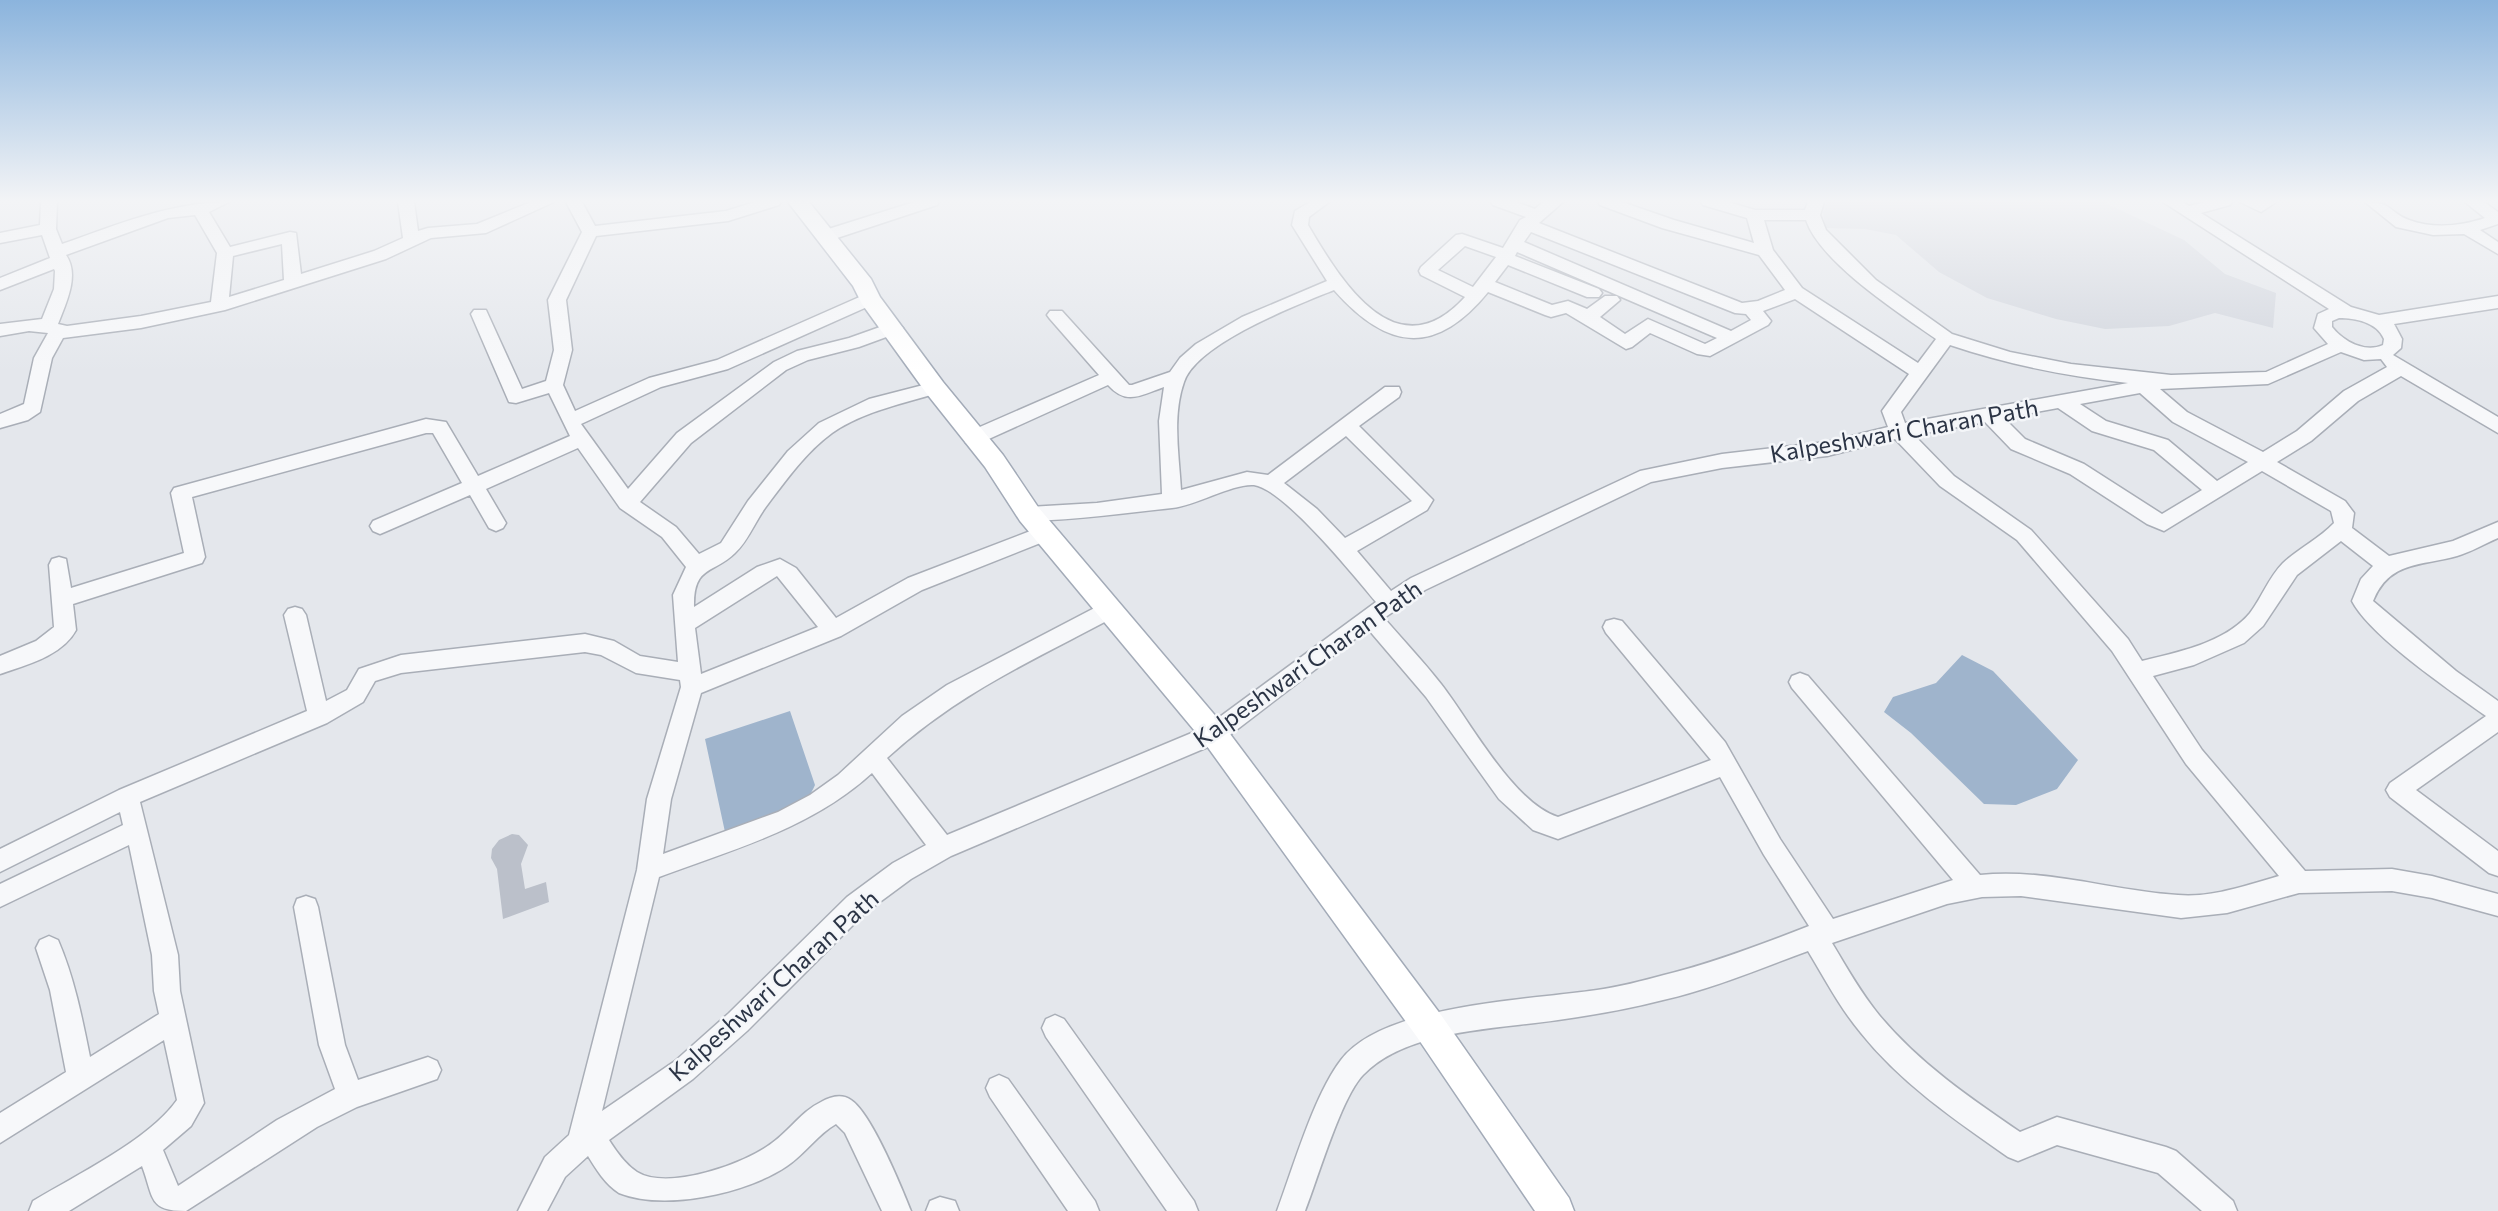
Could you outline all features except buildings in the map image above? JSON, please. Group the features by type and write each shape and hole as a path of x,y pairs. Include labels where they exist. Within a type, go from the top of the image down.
{"main road":[{"path":"843,259 934,388 993,461 1038,524 1111,608 1213,734 1429,1026 1556,1211"}],"street":[{"path":"0,284 54,259"},
{"path":"0,421 21,415 33,407 62,289 64,271 60,259"},
{"path":"219,306 224,259"},
{"path":"291,259 293,283"},
{"path":"0,330 35,325 53,329 141,322 219,306 369,259"},
{"path":"578,259 558,300 563,350 554,385 576,430 627,503 669,532 696,566"},
{"path":"1321,259 1337,283 1374,320 1388,328 1412,335 1440,327 1462,311 1504,259"},
{"path":"1441,259 1427,271 1551,311 1568,307 1588,317 1626,344 1648,325 1703,350 1710,350 1762,321 1751,309"},
{"path":"1523,259 1611,300 1588,317"},
{"path":"1526,259 1732,338"},
{"path":"1622,259 1729,306 1751,309 1796,292"},
{"path":"1771,259 1796,292 1919,372"},
{"path":"1845,259 1870,284 1946,338 2008,358 2071,370 2171,382 2269,378 2342,345"},
{"path":"2260,259 2345,312 2376,321 2498,303"},
{"path":"1056,315 1121,390 1129,392 1177,376 1199,353 1240,325 1337,283"},
{"path":"380,526 475,485 576,430 655,382 722,365 870,299"},
{"path":"2345,312 2329,314 2323,322 2327,334 2342,345 2361,353 2380,354 2392,348 2394,338 2376,321"},
{"path":"480,314 516,397 554,385"},
{"path":"627,503 684,438 780,366 803,355 853,343 894,328"},
{"path":"1946,338 1891,411 1899,431 1947,481 2024,535 2120,645 2194,757 2299,883"},
{"path":"2380,354 2498,426"},
{"path":"1990,416 2018,444 2077,469 2161,523 2304,436 2351,396 2400,368"},
{"path":"1172,501 1169,405 1177,376"},
{"path":"973,438 1110,377"},
{"name":"Kalpeshwari Charan Path","path":"532,1211 555,1167 586,1140 684,1070 738,1022 856,905 902,871 943,848 1149,764 1213,734 1418,584 1647,476 1722,461 1827,449 1899,431 2171,382"},
{"path":"2137,671 2186,659 2236,638 2256,620 2290,569 2328,542 2345,519 2338,506 2227,440 2186,421 2144,386"},
{"path":"897,1211 855,1124 841,1109 820,1117 766,1164 714,1184 673,1191 648,1191 632,1185 586,1140 649,870 659,799 691,680 683,596 696,566 728,548 755,506 795,456 825,428 876,404 934,388"},
{"path":"1269,484 1392,392"},
{"path":"2061,401 2099,426 2161,445 2216,491"},
{"path":"62,599 195,557 181,493 434,425 444,434 496,523"},
{"path":"1342,550 1420,505 1423,500 1347,425"},
{"path":"0,861 127,797 319,716 355,696 360,682 367,675 401,664 585,643 606,647 636,664 691,680 833,630 915,584 1038,524 1172,501 1244,480 1259,479 1296,502 1390,604"},
{"path":"2340,529 2386,565"},
{"path":"2498,530 2458,548 2386,565 2364,596 2365,606 2448,677 2498,713"},
{"path":"0,665 57,639 65,630 59,565"},
{"path":"684,624 764,573 780,567 833,630"},
{"path":"649,870 786,819 818,802 955,691 1111,608"},
{"path":"295,615 319,716"},
{"path":"1370,617 1435,692 1472,747 1522,808 1546,827 1558,828 1727,764"},
{"path":"1614,627 1707,736 1727,764 1869,1022 1887,1041 1951,1102 2018,1147 2057,1131 2166,1161 2222,1211"},
{"path":"1800,682 1975,888"},
{"path":"2498,720 2398,790 2498,865"},
{"path":"872,756 943,848"},
{"path":"43,1211 147,1144 186,1113 191,1103 167,991 164,955 127,797"},
{"path":"0,896 136,830"},
{"path":"1291,1211 1336,1093 1351,1069 1367,1053 1388,1040 1429,1026 1601,1002 1667,987 1947,894 1975,888 2021,886 2181,907 2227,902 2299,883 2392,880 2432,887 2498,905"},
{"path":"306,907 332,1045 351,1096"},
{"path":"49,948 63,990 81,1078"},
{"path":"0,1129 174,1020"},
{"path":"1055,1028 1184,1211"},
{"path":"147,1144 168,1197 175,1201 186,1197 265,1142 351,1096 428,1070"},
{"path":"999,1087 1085,1211"}],"shaded area":[{"path":"1923,259 2206,259 2225,274 2276,293 2273,328 2215,313 2169,326 2105,329 2056,319 1987,298 1939,272"}],"water":[{"path":"1962,655 1993,671 2078,760 2057,789 2016,805 1984,804 1911,733 1884,712 1893,697 1936,683"},
{"path":"790,711 815,785 809,796 789,811 725,832 705,739"}]}
